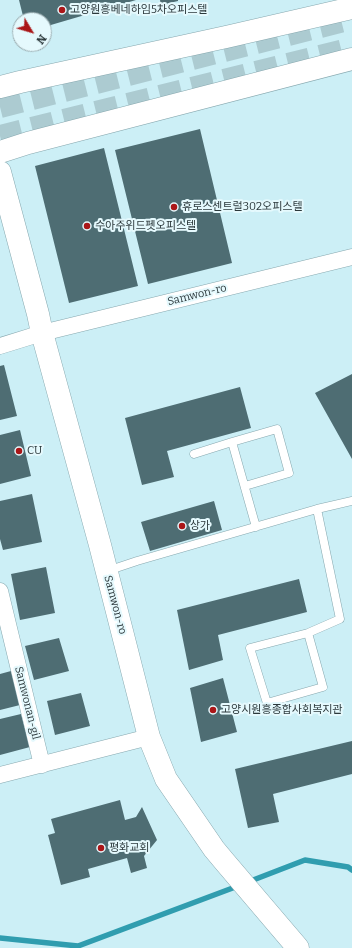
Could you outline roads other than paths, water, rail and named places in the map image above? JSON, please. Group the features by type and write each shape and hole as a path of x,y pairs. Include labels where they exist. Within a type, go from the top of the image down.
{"main road":[{"path":"0,88 20,82 352,8"},
{"path":"0,152 44,139 352,59"},
{"name":"Samwon-ro","path":"0,172 100,545 149,737 166,779 224,861 298,948"}],"street":[{"name":"Samwon-ro","path":"42,333 352,257"},
{"path":"0,346 42,333"},
{"name":"Samwonan-gil","path":"0,591 6,644 42,765"},
{"path":"0,775 149,737"}],"lane":[{"path":"194,454 277,429 289,473 245,486"},
{"path":"232,442 256,527"},
{"path":"106,571 352,500"},
{"path":"308,633 323,687 267,703 250,648 308,633 340,619 318,510"}],"waterway":[{"path":"248,882 305,860 348,867 352,870"},
{"path":"0,938 78,946 238,886"}],"tunnel":[{"path":"0,107 352,19"},
{"path":"0,136 352,48"}],"place":[{"name":"고양원흥베네하임5차오피스텔","path":"62,10"},
{"name":"휴로스센트럴302오피스텔","path":"174,207"},
{"name":"수아주위드펫오피스텔","path":"87,226"},
{"name":"CU","path":"19,451"},
{"name":"상가","path":"182,526"},
{"name":"고양시원흥종합사회복지관","path":"213,710"},
{"name":"평화교회","path":"101,848"}]}
